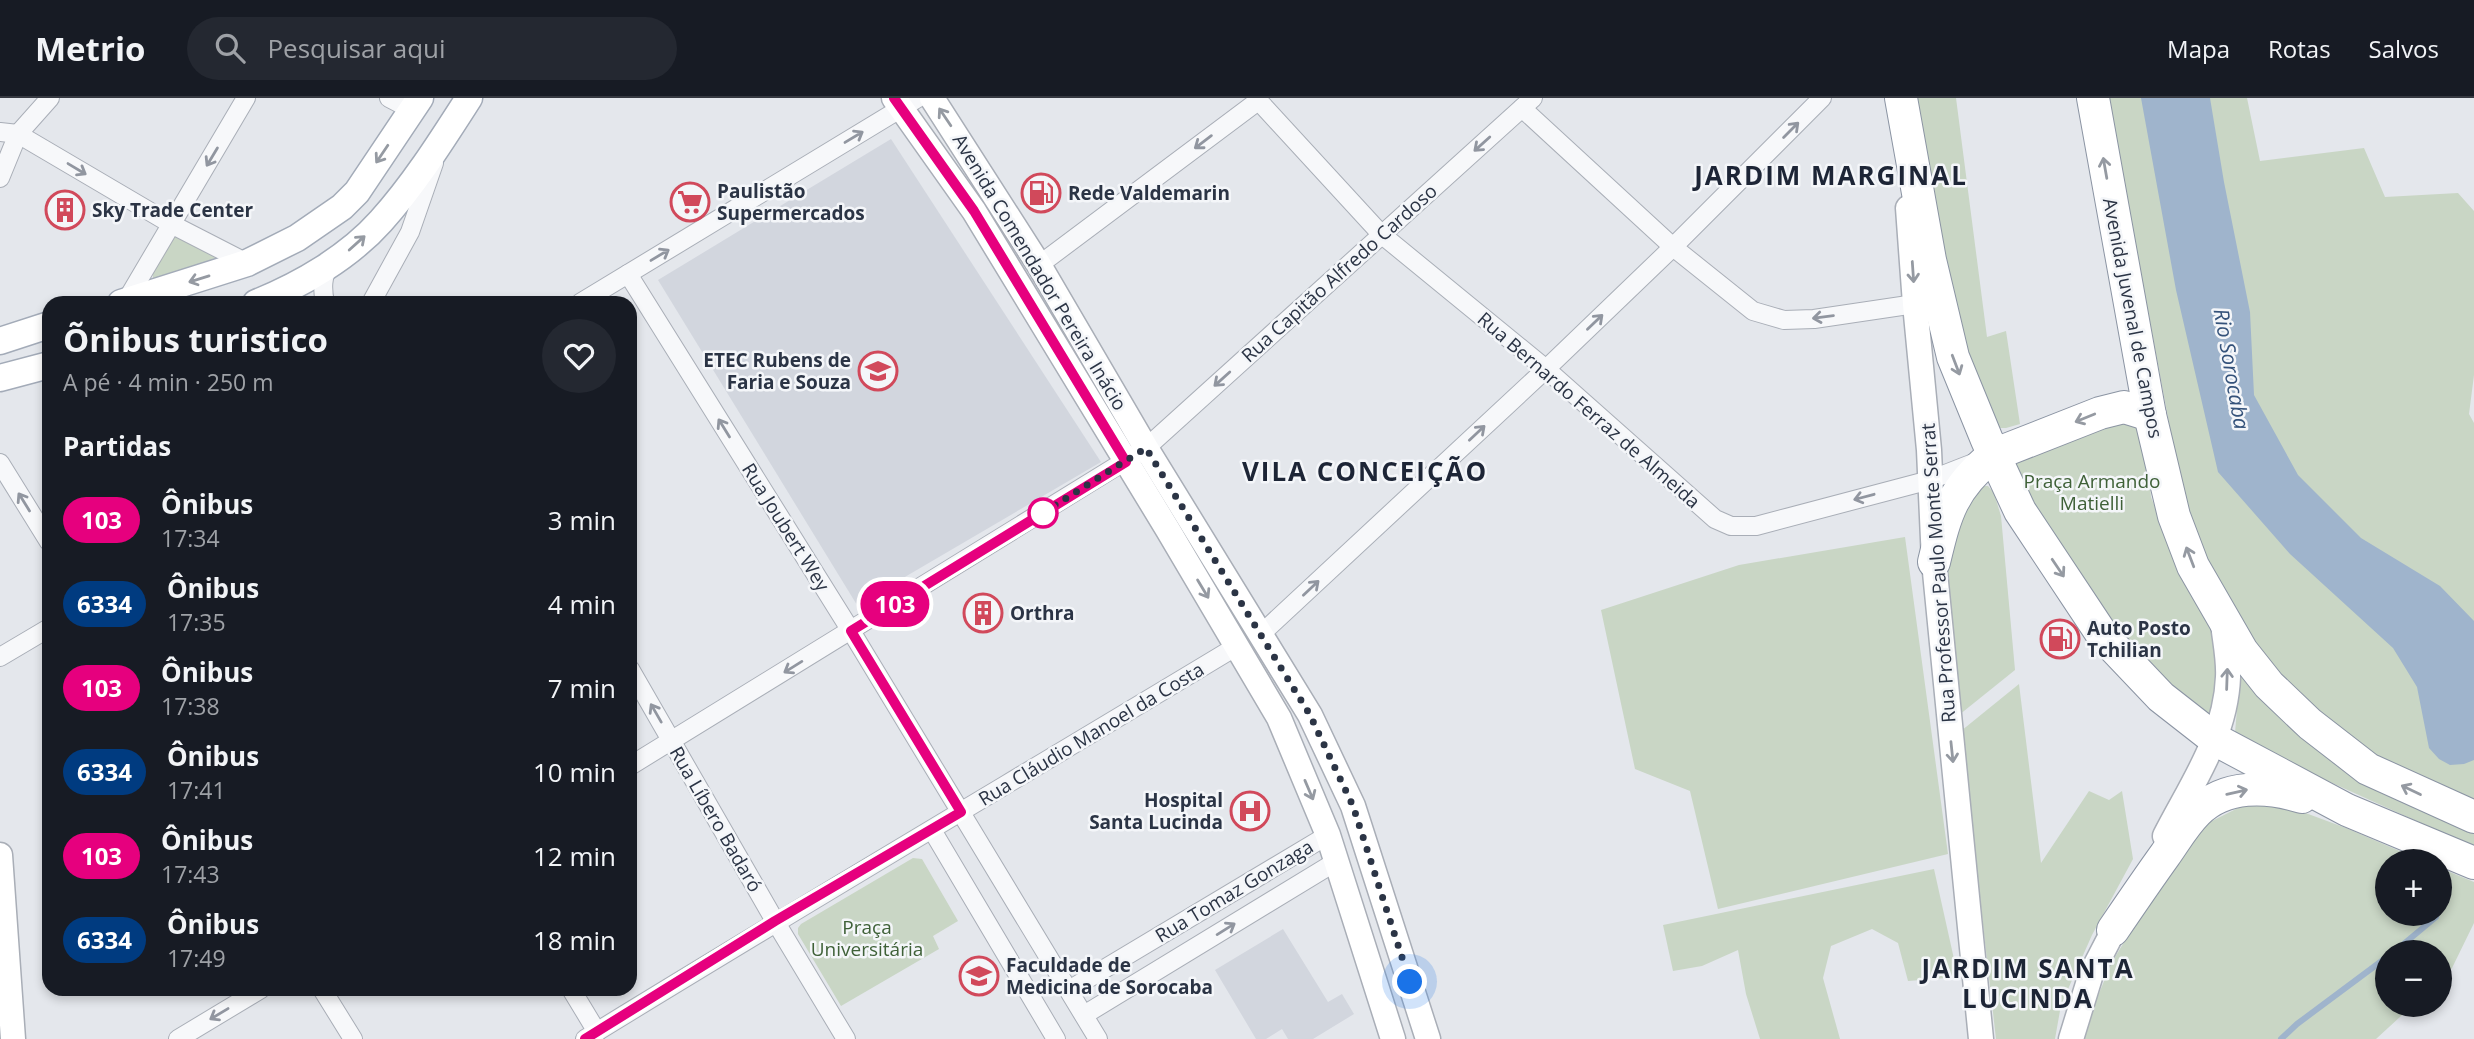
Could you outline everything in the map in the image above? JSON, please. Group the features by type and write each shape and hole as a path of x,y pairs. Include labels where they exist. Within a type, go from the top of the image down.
{"highway":[{"name":"Avenida Juvenal de Campos","path":"2093,98 2150,415 2174,516 2193,566 2242,651 2261,676 2310,724 2368,769 2474,817"},
{"path":"1901,102 1930,260 1952,357 2020,511 2103,636 2161,697 2216,740 2347,810 2474,863"},
{"path":"1934,562 1945,515 1955,497 1980,465 1993,454 2100,413 2124,407 2150,415"},
{"path":"2113,930 2188,822 2209,802 2221,796 2255,788 2281,790 2347,810"}],"main road":[{"path":"281,296 346,252 381,221 442,141 469,98"},
{"name":"Avenida Comendador Pereira Inácio","path":"932,98 1039,265 1237,646 1279,718 1328,835 1393,1039"},
{"name":"Avenida Comendador Pereira Inácio","path":"905,101 974,211 1136,455 1261,634 1310,715 1353,806 1428,1039"},
{"path":"143,296 247,263 297,238 342,206 357,192 407,102"},
{"name":"Rua Professor Paulo Monte Serrat","path":"1901,102 1915,304 1928,433 1934,562 1980,1039"},
{"path":"0,341 42,327"},
{"path":"0,378 42,367"},
{"path":"2071,1039 2091,974 2216,740 2225,704 2228,676 2222,617"},
{"path":"0,855 4,945 13,1039"}],"street":[{"path":"0,178 31,98"},
{"path":"19,134 50,98"},
{"path":"128,296 246,98"},
{"path":"1261,634 1546,369 1822,98"},
{"path":"1039,265 1257,100"},
{"name":"Rua Bernardo Ferraz de Almeida","path":"1257,100 1381,234 1546,369 1715,519 1731,526 1756,526 1930,480 1993,454"},
{"path":"592,296 905,101"},
{"path":"1527,103 1673,247 1753,311 1784,320 1814,319 1915,304"},
{"name":"Rua Capitão Alfredo Cardoso","path":"637,762 1136,455 1527,103"},
{"path":"0,132 19,134 170,224 247,263"},
{"path":"375,296 410,232 442,141"},
{"path":"324,296 325,272 330,263"},
{"name":"Rua Joubert Wey","path":"628,274 961,812 1084,1015 1091,1037"},
{"path":"0,463 42,531"},
{"path":"0,657 42,632"},
{"name":"Rua Cláudio Manoel da Costa","path":"591,1035 775,921 932,830 1237,646"},
{"name":"Rua Líbero Badaró","path":"637,681 846,1039"},
{"path":"932,830 1056,1039"},
{"name":"Rua Tomaz Gonzaga","path":"1069,990 1328,835"},
{"name":"Rua Tomaz Gonzaga","path":"1084,1015 1337,861"},
{"path":"178,1039 249,996"},
{"path":"326,996 353,1039"},
{"path":"574,996 591,1035"}],"shaded area":[{"name":"ETEC Rubens de Faria e Souza","path":"891,139 1101,462 857,605 658,280"},
{"path":"1283,929 1328,1002 1342,994 1354,1014 1313,1039 1288,1039 1282,1029 1266,1039 1256,1039 1215,970"}],"green space":[{"path":"1913,98 1956,98 1987,337 2006,331 2020,424 1997,428 1969,375"},
{"path":"2108,98 2247,98 2260,161 2364,148 2385,197 2458,193 2474,211 2474,375 2469,414 2474,423 2474,802 2367,753 2275,679 2213,575 2195,532 2178,471"},
{"path":"175,232 230,262 153,283 153,269"},
{"name":"Praça Armando Matielli","path":"2127,419 2139,429 2146,447 2151,497 2168,540 2211,622 2218,667 2211,715 2179,694 2095,603 2031,503 2015,467 2018,460"},
{"path":"1980,486 1988,486 1994,493 2001,516 2015,670 1959,715 1945,567 1966,501"},
{"path":"1905,537 1948,854 1718,909 1690,791 1635,769 1601,610 1739,565"},
{"path":"2240,672 2339,766 2379,792 2474,833 2474,847 2290,764 2235,733"},
{"path":"2019,684 2041,863 2089,791 2109,800 2122,791 2133,859 2092,935 2061,1005 2055,1039 1996,1039 1961,731"},
{"path":"2246,804 2281,804 2346,828 2395,849 2375,849 2375,926 2452,926 2452,873 2474,882 2474,923 2452,968 2452,940 2375,940 2375,1017 2400,1017 2376,1039 2080,1039 2112,962 2184,843 2206,824"},
{"name":"Praça Universitária","path":"913,858 922,859 958,921 933,936 939,949 841,1006 798,934 798,928"},
{"path":"1934,869 1958,977 1908,981 1898,943 1872,929 1831,946 1823,978 1840,1039 1760,1039 1746,994 1738,950 1702,966 1673,971 1663,925"}],"water":[{"name":"Rio Sorocaba","path":"2141,98 2210,98 2250,312 2254,395 2298,475 2361,538 2440,586 2474,621 2474,760 2450,765 2439,759 2429,748 2417,687 2393,648 2290,554 2218,472 2176,290"}],"waterway":[{"path":"2408,940 2425,926"},
{"path":"2281,1039 2375,966"}],"bus line":[{"name":"103","path":"585,1039 775,921 961,812 851,631 1126,462 974,211 894,98"}],"place":[{"name":"Rede Valdemarin","path":"1041,193"},
{"name":"Paulistão Supermercados","path":"690,202"},
{"name":"Sky Trade Center","path":"65,210"},
{"name":"ETEC Rubens de Faria e Souza","path":"878,371"},
{"name":"Orthra","path":"983,613"},
{"name":"Auto Posto Tchilian","path":"2060,639"},
{"name":"Hospital Santa Lucinda","path":"1250,811"},
{"name":"Faculdade de Medicina de Sorocaba","path":"979,976"}],"district":[{"name":"JARDIM MARGINAL","path":"1831,176"},
{"name":"VILA CONCEIÇÃO","path":"1365,472"},
{"name":"JARDIM SANTA LUCINDA","path":"2028,984"}],"route":[{"path":"1043,513 1033,519 1146,448 1310,715 1353,806 1410,982"}]}
